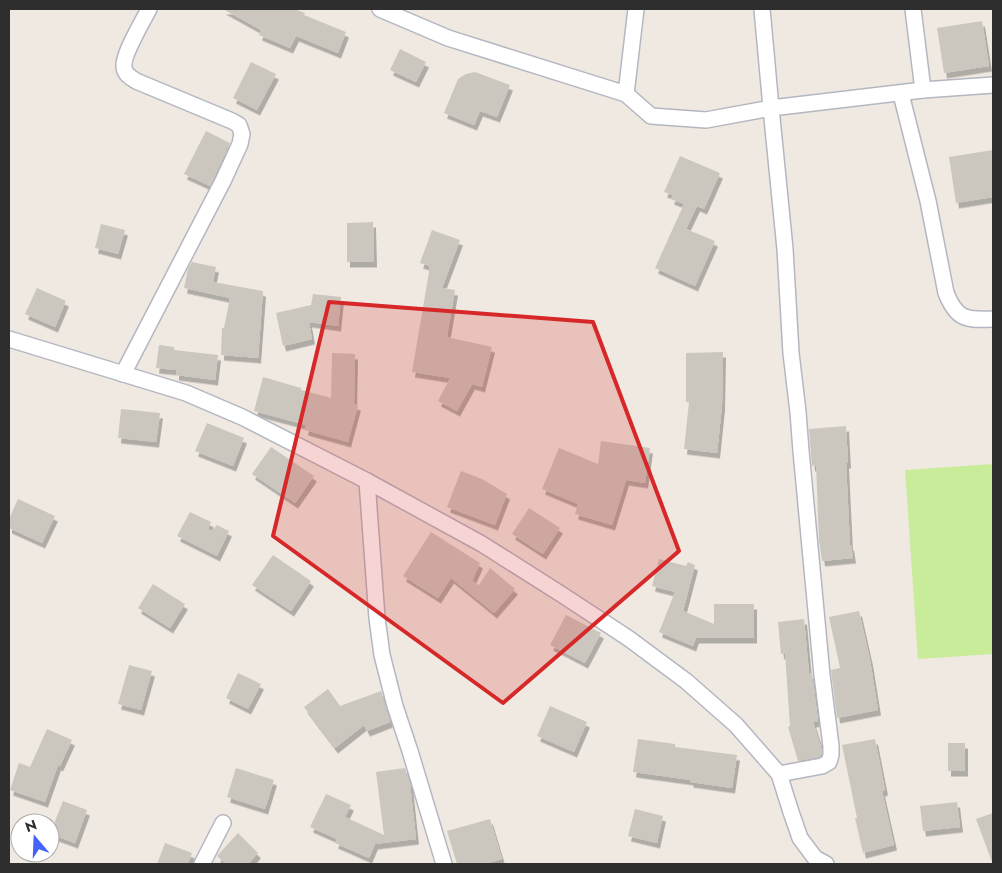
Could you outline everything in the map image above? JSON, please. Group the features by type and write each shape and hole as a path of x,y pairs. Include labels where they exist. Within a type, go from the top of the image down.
{"street":[{"path":"123,374 223,181 240,144 242,134 239,125 232,121 136,81 126,74 124,66 126,56 150,9"},
{"path":"380,9 399,12 448,38 626,94 650,116 706,120 771,108 923,90 993,84"},
{"path":"626,94 636,9"},
{"path":"762,9 785,249 791,353 798,412 800,451 822,675 831,746 829,762 822,766 779,774"},
{"path":"913,9 923,90"},
{"path":"901,94 928,201 946,293 951,306 959,315 971,319 993,319"},
{"path":"9,339 186,393 242,417 367,481 482,544 564,596 628,638 686,681 736,725 779,774 800,838 815,858 826,864"},
{"path":"367,481 377,618 382,655 395,706 444,864"},
{"path":"202,864 223,823"}],"highlighted area":[{"path":"329,302 593,322 679,551 503,703 273,536"}],"green space":[{"path":"993,464 993,654 918,659 905,470"}],"building":[{"path":"223,9 294,9 346,32 338,53 296,36 290,48 259,35 261,30"},
{"path":"982,21 989,66 944,73 937,28"},
{"path":"400,49 426,62 416,82 390,70"},
{"path":"251,62 276,74 257,110 233,98"},
{"path":"475,72 510,85 497,117 480,111 474,125 444,113 458,79 466,74"},
{"path":"206,131 230,143 210,186 184,174"},
{"path":"993,150 993,197 956,203 949,157"},
{"path":"680,156 720,173 704,209 697,206 686,229 715,241 695,286 655,268 684,204 671,199 673,195 664,192"},
{"path":"373,222 374,262 347,262 347,223"},
{"path":"101,224 125,230 118,254 95,248"},
{"path":"432,230 460,240 442,288 455,290 447,337 492,347 482,387 472,384 457,411 438,401 450,378 412,372 430,266 420,263"},
{"path":"192,262 216,267 213,282 263,291 258,358 221,355 222,328 224,328 230,298 184,288 188,269"},
{"path":"37,288 66,301 55,327 25,314"},
{"path":"313,294 341,297 338,326 309,322 312,339 283,346 276,313 311,305"},
{"path":"159,345 174,347 174,350 218,355 215,380 176,375 176,370 156,368"},
{"path":"723,352 722,405 717,453 684,449 689,402 686,402 686,353"},
{"path":"332,353 355,354 354,404 358,405 348,442 305,430 306,425 254,411 263,377 331,398"},
{"path":"121,409 160,413 156,442 118,438"},
{"path":"207,423 244,438 233,466 195,451"},
{"path":"846,426 850,545 853,558 822,561 819,540 816,465 812,466 809,429"},
{"path":"601,441 650,448 645,483 626,480 612,525 575,514 578,504 542,489 559,448 598,464"},
{"path":"271,447 314,476 295,503 252,474"},
{"path":"461,471 482,479 507,494 495,525 447,507"},
{"path":"18,499 55,516 42,543 9,528 9,519"},
{"path":"529,508 560,528 543,554 512,534"},
{"path":"190,512 211,522 208,529 212,531 217,525 229,531 217,556 177,536"},
{"path":"431,532 480,563 472,581 479,585 490,568 515,589 494,613 451,578 438,598 403,576"},
{"path":"273,555 311,581 291,611 252,585"},
{"path":"659,559 686,566 688,562 695,565 683,611 714,624 714,604 754,604 754,638 696,638 693,646 659,632 675,592 652,586"},
{"path":"153,584 185,604 170,628 138,608"},
{"path":"859,611 870,660 878,710 837,718 831,670 840,668 829,617"},
{"path":"566,615 601,633 585,663 550,645"},
{"path":"804,619 809,673 812,673 818,721 813,722 822,754 819,757 798,761 788,727 790,726 785,653 781,654 778,622"},
{"path":"129,665 152,671 141,710 118,704"},
{"path":"238,673 261,684 248,709 226,698"},
{"path":"328,689 340,706 381,691 390,722 367,731 364,725 335,748 304,707"},
{"path":"550,706 587,722 574,752 537,736"},
{"path":"47,729 72,740 60,766 58,765 45,802 10,790 19,763 30,767"},
{"path":"638,739 675,744 675,747 737,755 732,788 633,772"},
{"path":"875,739 885,790 882,791 894,845 863,853 842,745"},
{"path":"948,743 965,743 965,771 948,771"},
{"path":"236,768 274,780 265,809 227,797"},
{"path":"405,768 410,784 416,839 375,844 369,858 335,843 337,839 310,827 326,794 351,805 345,817 384,835 376,772"},
{"path":"63,801 87,810 75,843 60,838 60,813 58,813"},
{"path":"957,802 960,827 923,831 920,806"},
{"path":"635,809 663,816 657,843 628,836"},
{"path":"993,813 993,862 992,862 976,819"},
{"path":"490,819 502,859 484,864 457,864 447,831"},
{"path":"238,833 258,853 248,864 226,864 217,856"},
{"path":"165,843 192,853 188,864 157,864"}]}
